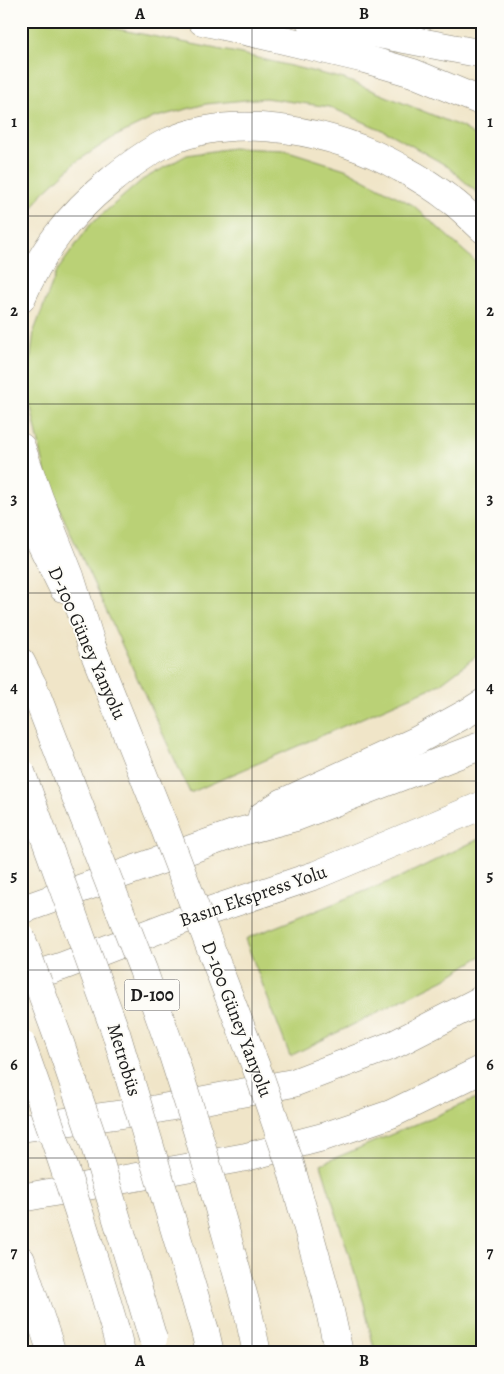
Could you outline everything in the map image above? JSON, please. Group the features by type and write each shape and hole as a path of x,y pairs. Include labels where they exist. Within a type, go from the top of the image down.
{"main road":[{"path":"202,21 365,59 412,73 483,102"},
{"path":"310,21 483,54"},
{"path":"21,299 51,242 86,201 127,166 168,142 200,131 232,126 267,126 314,135 354,146 401,167 452,201 483,229"},
{"path":"21,447 70,576 92,647"},
{"name":"D-100 Güney Yanyolu","path":"21,503 92,647 165,829 261,1080 290,1164 327,1297 339,1353"},
{"name":"D-100","path":"27,674 143,970 172,1052 197,1130 248,1312 256,1353"},
{"path":"239,832 282,803 416,741 467,714 483,703"},
{"path":"21,910 239,832 296,817 483,745"},
{"name":"Metrobüs","path":"21,772 116,1033 208,1342"},
{"name":"Basın Ekspress Yolu","path":"21,980 191,917 316,875 483,805"},
{"path":"21,936 94,1143 155,1346"},
{"path":"21,1128 152,1110 293,1083 395,1044 483,998"},
{"path":"21,1043 90,1244 118,1341"},
{"path":"21,1198 246,1157 323,1136 391,1114 483,1070"},
{"path":"21,1260 52,1353"}],"green space":[{"path":"21,21 77,21 237,53 344,79 462,127 483,140 483,198 447,166 393,135 330,107 265,98 206,104 153,118 114,137 76,162 43,193 21,224"},
{"path":"232,148 285,150 345,169 413,205 475,261 483,273 483,651 440,684 190,793 48,484 27,389 34,331 57,271 90,225 142,180 187,155"},
{"path":"483,837 483,955 445,979 290,1056 245,939 403,876"},
{"path":"483,1096 483,1353 375,1353 364,1304 321,1164"}]}
